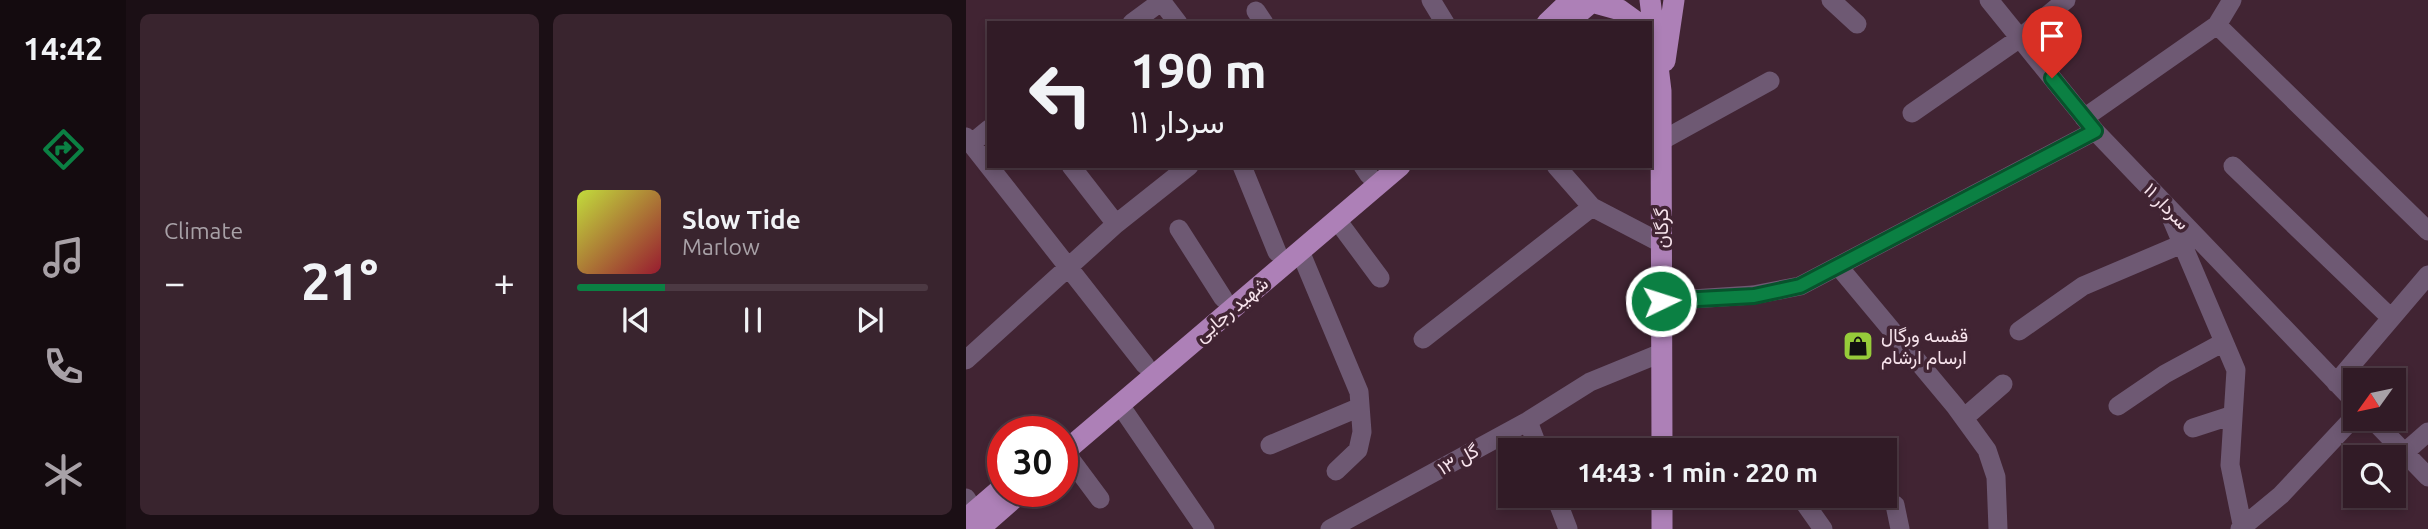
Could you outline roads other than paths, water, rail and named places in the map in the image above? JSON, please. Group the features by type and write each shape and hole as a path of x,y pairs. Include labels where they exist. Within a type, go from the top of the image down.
{"main road":[{"path":"1650,0 1661,91"},
{"path":"1661,91 1674,0"},
{"path":"1569,21 1586,1"},
{"path":"1551,21 1586,1 1620,10 1635,21"},
{"path":"1652,62 1661,91"},
{"name":"گرگان","path":"1661,91 1662,438"},
{"name":"شهید رجایی","path":"1078,436 1119,405 1398,168"},
{"name":"شهید رجایی","path":"1078,432 1144,365 1370,169"},
{"path":"971,514 987,500"},
{"path":"1662,508 1662,529"}],"street":[{"path":"1431,0 1444,21"},
{"path":"1832,0 1857,24"},
{"name":"سردار ۱۱","path":"1989,0 2090,124 2343,390"},
{"path":"1912,113 2020,38 2066,0"},
{"path":"1661,301 1754,296 1800,286 1839,267 2002,178 2090,124 2217,25 2232,0"},
{"path":"1135,21 1163,1 1177,21"},
{"path":"2217,25 2428,232"},
{"path":"1661,141 1770,81"},
{"path":"987,131 969,140 987,164"},
{"path":"2233,166 2391,318"},
{"path":"990,168 1144,365"},
{"path":"1073,168 1116,224"},
{"path":"966,360 1116,224 1186,168"},
{"path":"1243,168 1277,252"},
{"path":"1558,168 1592,207 1661,243"},
{"path":"2165,205 2236,370 2230,465 2242,529"},
{"path":"1423,339 1592,207"},
{"path":"1337,220 1380,278"},
{"path":"1179,229 1223,299"},
{"path":"2019,331 2083,286 2182,244"},
{"path":"1300,251 1359,392 1362,432 1358,450 1336,471"},
{"path":"1839,267 1964,418 1987,450 1996,477 1998,529"},
{"path":"2336,383 2428,275"},
{"path":"2118,406 2165,374 2224,342"},
{"name":"گل ۱۳","path":"1330,529 1528,421 1590,382 1661,354"},
{"path":"1964,418 2003,384"},
{"path":"1119,405 1205,529"},
{"path":"1270,445 1360,407"},
{"path":"2193,428 2233,415"},
{"path":"1528,421 1534,438"},
{"path":"2242,529 2281,495 2343,429"},
{"path":"2383,431 2396,445"},
{"path":"2406,451 2428,432"},
{"path":"2406,455 2428,477"},
{"path":"1078,468 1100,499"},
{"path":"1557,508 1561,527"},
{"path":"1809,508 1823,529"},
{"path":"1896,508 1900,529"}],"place":[{"name":"قفسه ورگال ارسام ارشام","path":"1858,346"}]}
